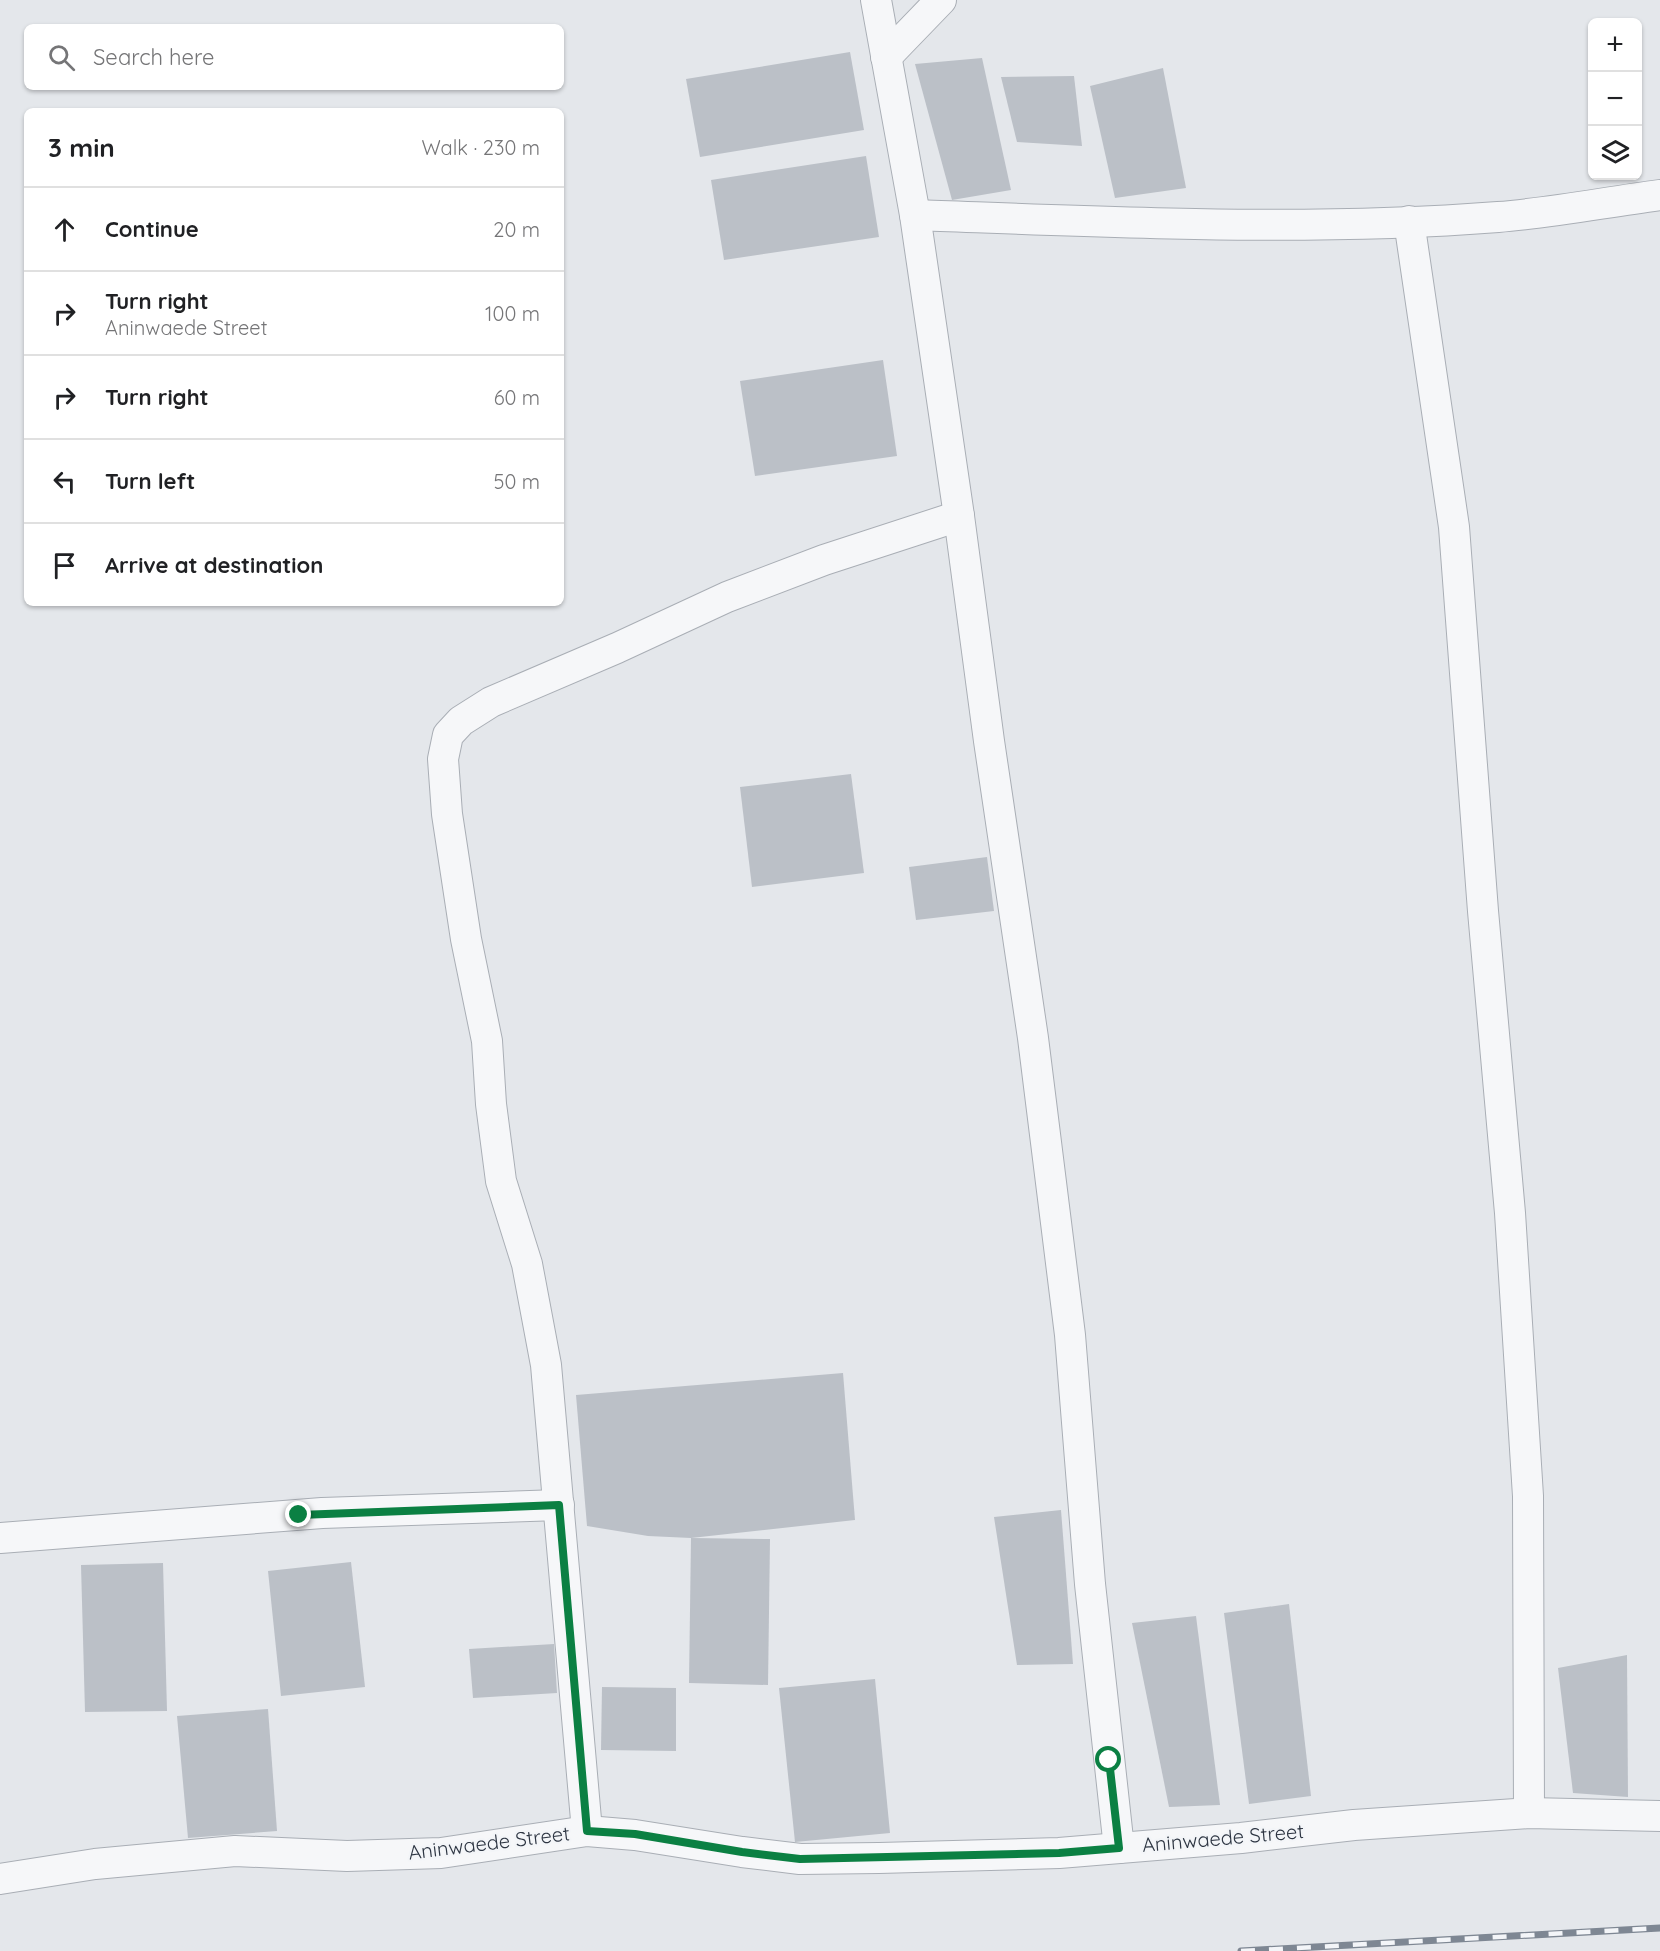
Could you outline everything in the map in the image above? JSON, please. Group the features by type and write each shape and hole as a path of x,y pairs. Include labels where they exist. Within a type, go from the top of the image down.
{"street":[{"path":"876,0 915,215 1033,1038 1070,1335 1090,1584 1119,1848"},
{"path":"886,57 941,0"},
{"path":"915,215 1160,224 1325,225 1500,217 1660,195"},
{"path":"1409,221 1454,527 1483,911 1510,1213 1528,1496 1529,1813"},
{"path":"587,1831 546,1365 527,1264 501,1181 491,1104 487,1041 466,939 447,814 443,759 448,735 462,721 491,702 617,648 727,597 824,560 959,516"},
{"path":"0,1538 322,1513 559,1505"},
{"name":"Aninwaede Street","path":"0,1879 95,1864 235,1851 347,1856 441,1853 587,1831 635,1834 800,1859 1059,1853 1240,1838 1354,1825 1529,1813 1660,1816"}],"building":[{"path":"850,52 864,130 700,157 686,79"},
{"path":"982,58 1011,190 952,200 915,64"},
{"path":"1163,68 1186,188 1115,198 1090,86"},
{"path":"1074,76 1082,146 1017,142 1001,77"},
{"path":"866,156 879,237 724,260 711,180"},
{"path":"883,360 897,456 755,476 740,381"},
{"path":"851,774 864,873 752,887 740,787"},
{"path":"987,857 994,911 916,920 909,867"},
{"path":"843,1373 855,1520 691,1538 648,1536 587,1526 576,1395"},
{"path":"1061,1510 1073,1664 1017,1665 994,1517"},
{"path":"691,1538 770,1539 768,1685 689,1683"},
{"path":"351,1562 365,1687 281,1696 268,1571"},
{"path":"163,1563 167,1711 85,1712 81,1565"},
{"path":"1289,1604 1311,1796 1249,1804 1224,1613"},
{"path":"1196,1616 1220,1805 1169,1807 1132,1623"},
{"path":"554,1644 557,1693 473,1698 469,1649"},
{"path":"1627,1655 1628,1797 1573,1793 1558,1668"},
{"path":"875,1679 890,1833 795,1842 779,1688"},
{"path":"602,1687 676,1688 676,1751 601,1750"},
{"path":"268,1709 277,1831 188,1838 177,1716"}],"railway":[{"path":"1241,1951 1660,1928"}],"route":[{"path":"299,1515 559,1505 587,1831 635,1834 800,1859 1059,1853 1119,1848 1109,1760"}]}
